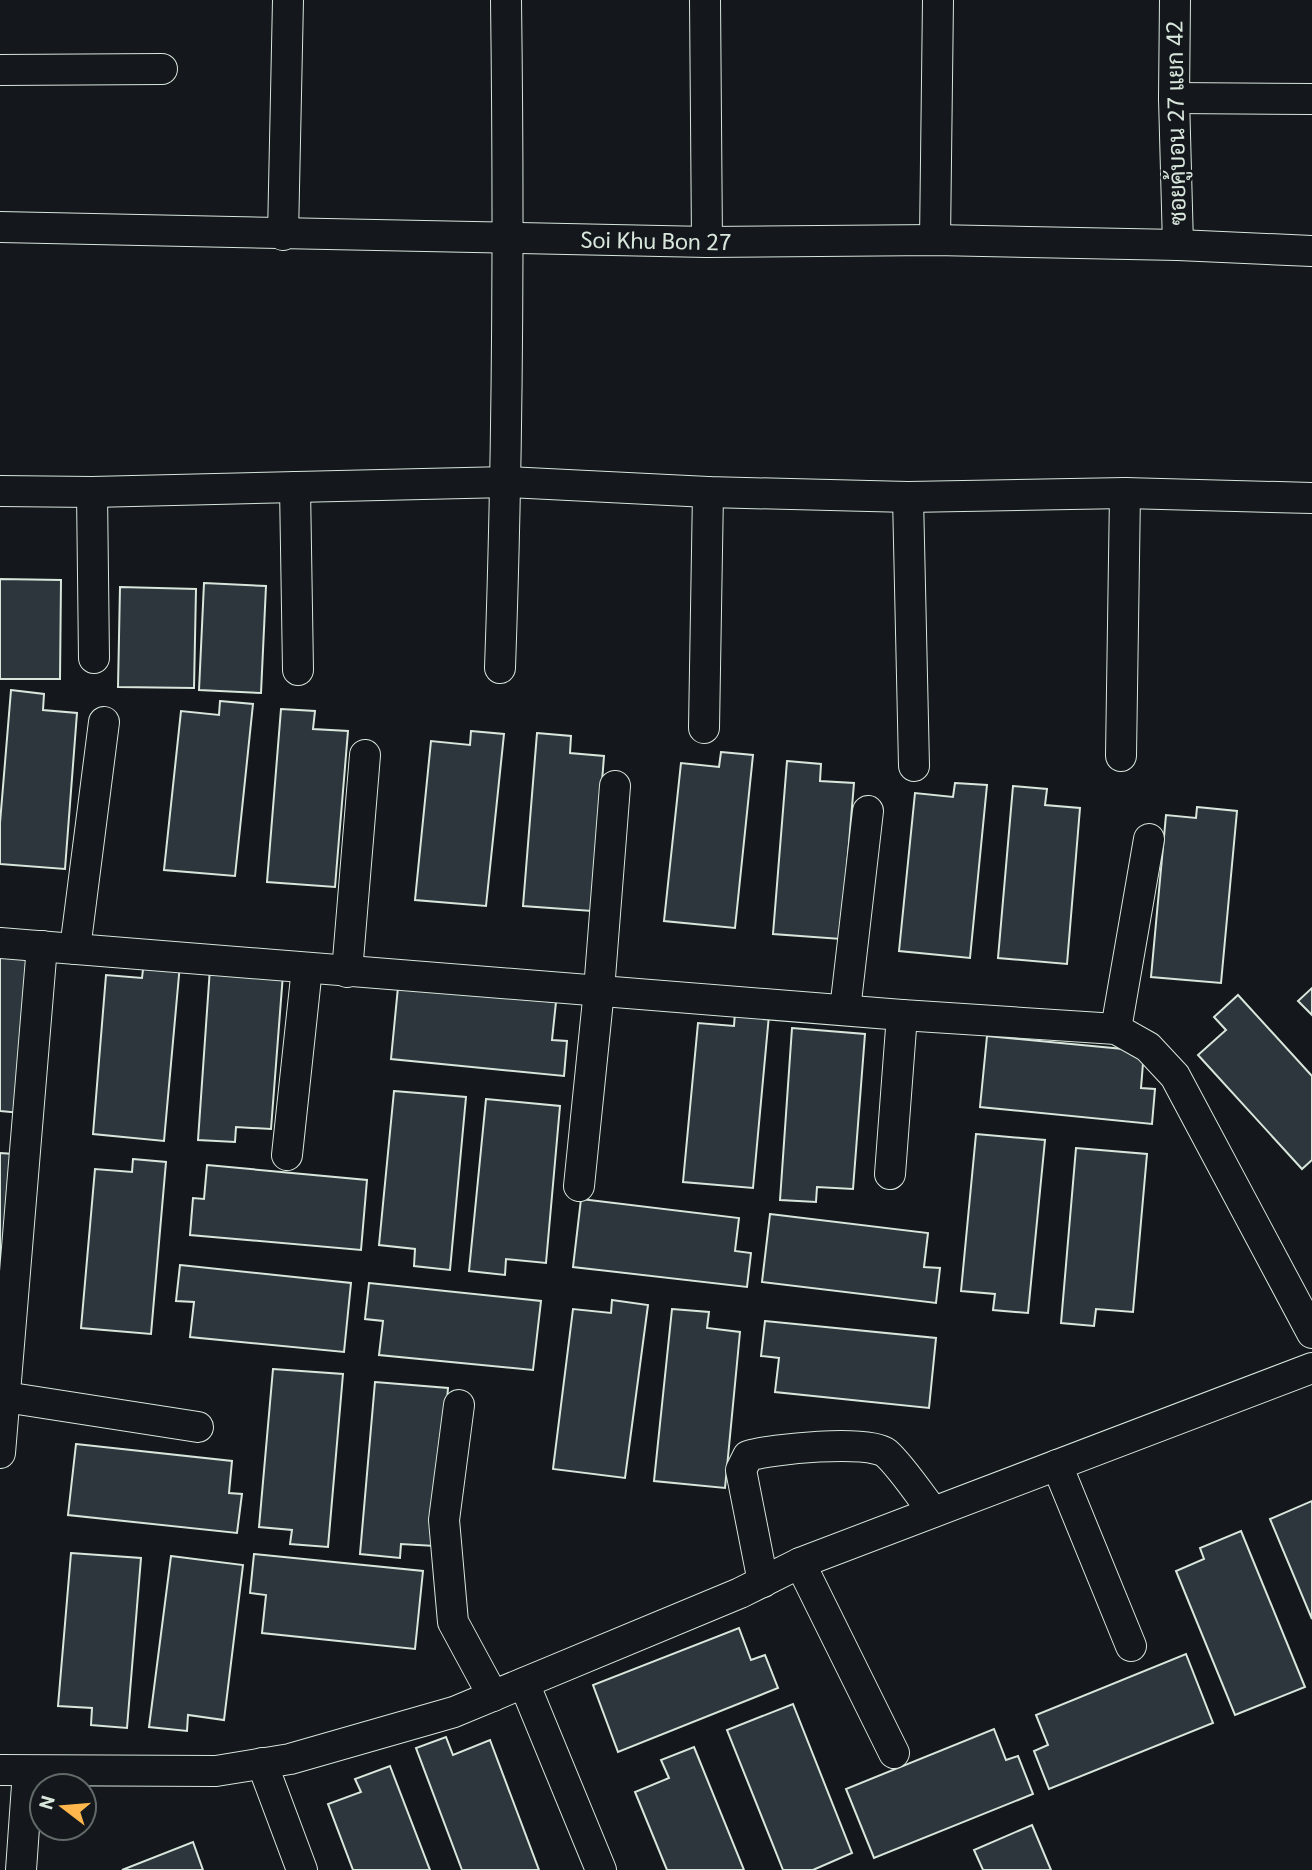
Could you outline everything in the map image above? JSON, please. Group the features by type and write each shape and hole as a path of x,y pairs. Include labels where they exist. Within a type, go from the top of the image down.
{"street":[{"path":"284,235 288,0"},
{"path":"500,668 507,482 509,238 506,0"},
{"path":"705,0 707,242"},
{"path":"935,240 938,0"},
{"name":"ซอยคู้บอน 27 แยก 42","path":"1175,0 1174,97 1178,245"},
{"path":"0,71 162,69"},
{"path":"1174,97 1312,99"},
{"name":"Soi Khu Bon 27","path":"0,228 707,242 935,240 1312,251"},
{"path":"0,491 92,492 507,482 708,492 908,497 1125,493 1312,498"},
{"path":"295,487 298,670"},
{"path":"92,492 94,657"},
{"path":"704,728 708,492"},
{"path":"1121,756 1125,493"},
{"path":"908,497 914,766"},
{"path":"75,949 104,722"},
{"path":"347,972 365,755"},
{"path":"579,1186 599,990 615,786"},
{"path":"845,1010 868,811"},
{"path":"1116,1029 1149,839"},
{"path":"0,943 902,1015 1116,1029 1148,1047 1175,1076 1312,1333"},
{"path":"0,1453 42,946"},
{"path":"287,1155 307,968"},
{"path":"890,1174 902,1015"},
{"path":"21,1870 14,1771 216,1771 290,1759 454,1712 762,1582 800,1563 1312,1368"},
{"path":"5,1397 198,1427"},
{"path":"458,1405 443,1520 453,1622 493,1696"},
{"path":"762,1582 741,1470 748,1456 766,1450 825,1446 885,1451 933,1512"},
{"path":"1057,1465 1131,1646"},
{"path":"800,1563 894,1753"},
{"path":"524,1683 601,1870"},
{"path":"262,1763 302,1870"}],"building":[{"path":"0,579 61,580 60,679 0,679"},
{"path":"204,583 266,586 261,693 199,690"},
{"path":"120,587 196,589 194,688 118,687"},
{"path":"11,690 44,694 43,710 77,713 65,869 0,864 0,823"},
{"path":"220,701 253,704 235,876 164,870 181,711 219,715"},
{"path":"281,709 315,711 313,729 348,731 335,887 267,882"},
{"path":"471,731 504,734 486,906 415,900 431,741 470,745"},
{"path":"537,733 571,736 570,753 604,756 592,911 523,906"},
{"path":"721,752 753,755 735,928 664,921 681,763 719,767"},
{"path":"787,761 821,764 820,781 854,783 841,939 773,934"},
{"path":"955,783 987,785 970,958 899,951 915,793 953,797"},
{"path":"1013,786 1047,789 1045,805 1080,808 1067,964 998,958"},
{"path":"1197,807 1237,811 1221,983 1151,977 1166,815 1196,818"},
{"path":"0,951 34,953 21,1113 0,1111"},
{"path":"144,961 180,964 164,1141 93,1134 106,975 142,978"},
{"path":"210,968 283,974 271,1129 236,1127 235,1142 198,1140"},
{"path":"398,987 556,1002 552,1040 567,1041 564,1076 391,1059"},
{"path":"1312,988 1312,1015 1298,1001"},
{"path":"1238,995 1312,1076 1312,1160 1302,1169 1198,1055 1226,1030 1214,1017"},
{"path":"735,1012 769,1015 753,1188 683,1182 698,1023 734,1026"},
{"path":"792,1028 865,1034 853,1189 817,1187 816,1202 780,1200"},
{"path":"987,1036 1144,1051 1141,1088 1155,1089 1152,1124 980,1107"},
{"path":"394,1091 466,1097 450,1270 414,1266 415,1249 379,1245"},
{"path":"486,1099 560,1106 546,1263 506,1259 505,1275 469,1271"},
{"path":"976,1134 1045,1140 1028,1313 993,1310 995,1294 961,1291"},
{"path":"1076,1148 1147,1154 1133,1312 1096,1309 1094,1326 1061,1323"},
{"path":"0,1153 14,1154 0,1314"},
{"path":"133,1159 166,1162 151,1334 81,1328 95,1169 132,1172"},
{"path":"207,1165 367,1180 361,1250 190,1235 193,1198 204,1199"},
{"path":"581,1199 739,1218 735,1251 751,1253 747,1287 573,1267"},
{"path":"770,1214 928,1233 924,1267 940,1268 936,1303 762,1282"},
{"path":"180,1265 351,1283 344,1352 190,1337 194,1302 176,1301"},
{"path":"369,1283 541,1301 533,1370 379,1355 383,1321 365,1319"},
{"path":"612,1300 648,1305 625,1478 553,1469 573,1309 611,1313"},
{"path":"672,1309 709,1312 707,1328 740,1332 725,1488 654,1481"},
{"path":"765,1321 936,1338 929,1408 775,1392 779,1358 761,1356"},
{"path":"273,1369 343,1374 328,1547 290,1544 292,1530 259,1527"},
{"path":"375,1382 448,1388 435,1546 401,1544 400,1558 360,1554"},
{"path":"76,1444 232,1461 229,1493 242,1494 237,1533 68,1515"},
{"path":"1312,1501 1312,1619 1270,1519"},
{"path":"1241,1531 1305,1687 1235,1715 1176,1571 1204,1559 1200,1548"},
{"path":"71,1553 141,1558 127,1728 91,1725 92,1708 58,1706"},
{"path":"254,1554 423,1571 415,1649 262,1633 266,1595 250,1593"},
{"path":"171,1556 243,1565 224,1720 188,1715 187,1731 149,1727"},
{"path":"739,1628 751,1660 765,1655 778,1688 618,1752 593,1685"},
{"path":"1186,1654 1213,1723 1049,1789 1034,1751 1048,1745 1036,1715"},
{"path":"793,1704 852,1853 813,1870 783,1870 727,1730"},
{"path":"994,1729 1006,1760 1018,1756 1033,1794 874,1858 846,1789"},
{"path":"446,1737 453,1755 490,1740 539,1870 462,1870 416,1748"},
{"path":"694,1747 744,1870 667,1870 635,1792 669,1778 661,1760"},
{"path":"390,1766 430,1870 353,1870 328,1804 361,1792 355,1779"},
{"path":"1032,1825 1051,1870 983,1870 974,1850"},
{"path":"193,1842 203,1870 122,1870"}]}
